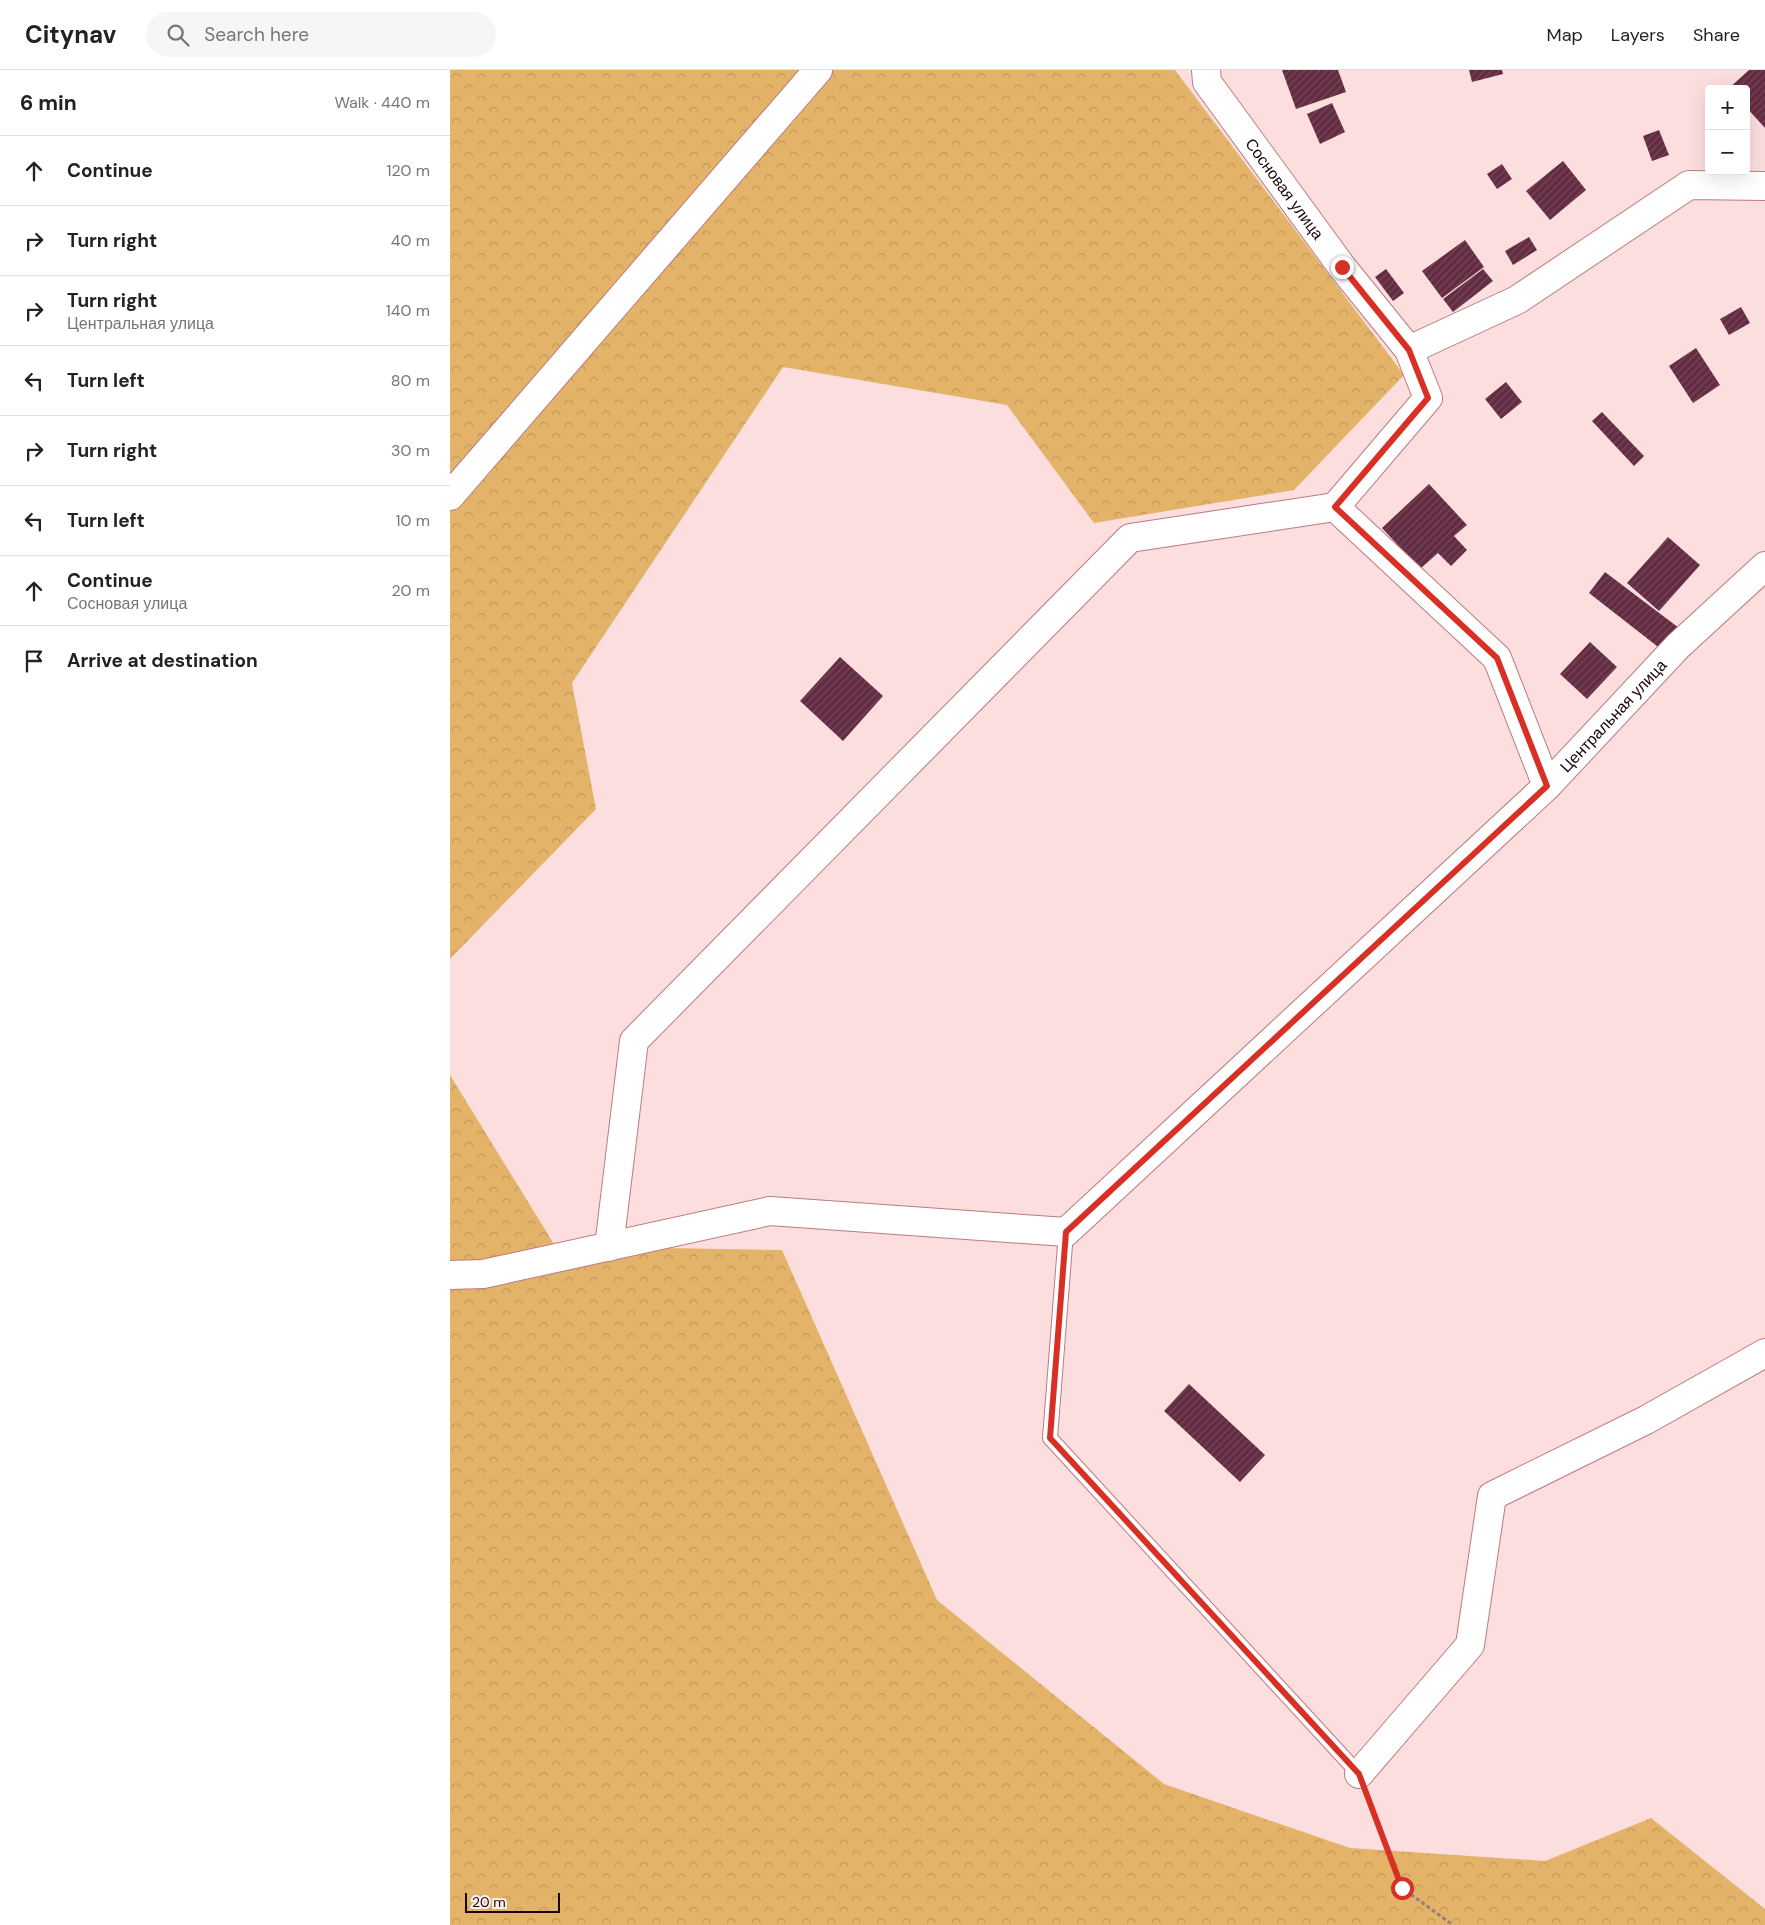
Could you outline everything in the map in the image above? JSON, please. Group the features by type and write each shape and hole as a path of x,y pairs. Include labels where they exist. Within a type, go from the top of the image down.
{"street":[{"path":"450,496 818,70"},
{"name":"Сосновая улица","path":"1206,70 1207,82 1342,267 1409,350 1428,398 1335,507"},
{"path":"1409,350 1517,300 1689,185 1765,186"},
{"path":"609,1247 634,1041 1130,538 1335,507 1497,658 1547,786"},
{"name":"Центральная улица","path":"1066,1232 1547,786 1678,646 1765,566"},
{"path":"450,1275 483,1274 770,1211 1066,1232"},
{"path":"1359,1774 1470,1645 1492,1496 1646,1420 1765,1353"}],"lane":[{"path":"1066,1232 1050,1438 1359,1774"}],"path":[{"path":"1359,1774 1402,1888 1453,1925"}],"green space":[{"path":"450,70 1175,70 1404,375 1294,490 1094,523 1007,405 783,367 572,683 596,809 450,959"},
{"path":"450,1075 568,1267 609,1247 782,1250 937,1600 1164,1784 1350,1848 1545,1861 1651,1818 1765,1909 1765,1925 450,1925"}],"building":[{"path":"1282,70 1338,70 1346,92 1296,109"},
{"path":"1469,70 1502,70 1503,74 1472,82"},
{"path":"1749,70 1765,70 1765,128 1750,111 1750,85 1732,85"},
{"path":"1332,103 1345,132 1320,144 1307,114"},
{"path":"1659,130 1669,155 1652,161 1643,136"},
{"path":"1563,161 1586,190 1550,220 1526,191"},
{"path":"1502,164 1512,179 1497,189 1487,174"},
{"path":"1529,237 1537,250 1513,265 1505,251"},
{"path":"1465,240 1484,267 1442,298 1422,271"},
{"path":"1386,269 1404,293 1393,301 1375,277"},
{"path":"1483,269 1493,281 1453,312 1443,299"},
{"path":"1741,307 1750,323 1729,335 1720,319"},
{"path":"1696,348 1720,385 1693,403 1669,366"},
{"path":"1506,382 1522,402 1501,419 1485,399"},
{"path":"1602,412 1644,456 1634,466 1592,421"},
{"path":"1429,484 1467,525 1454,536 1467,550 1451,566 1438,553 1420,569 1382,528"},
{"path":"1668,537 1700,565 1659,611 1627,583"},
{"path":"1605,572 1679,628 1662,650 1589,593"},
{"path":"1590,642 1617,667 1587,699 1560,674"},
{"path":"840,657 883,696 843,741 800,701"},
{"path":"1189,1384 1265,1455 1240,1482 1164,1411"}],"route":[{"path":"1342,267 1409,350 1428,398 1335,507 1497,658 1547,786 1066,1232 1050,1438 1359,1774 1402,1888"}]}
